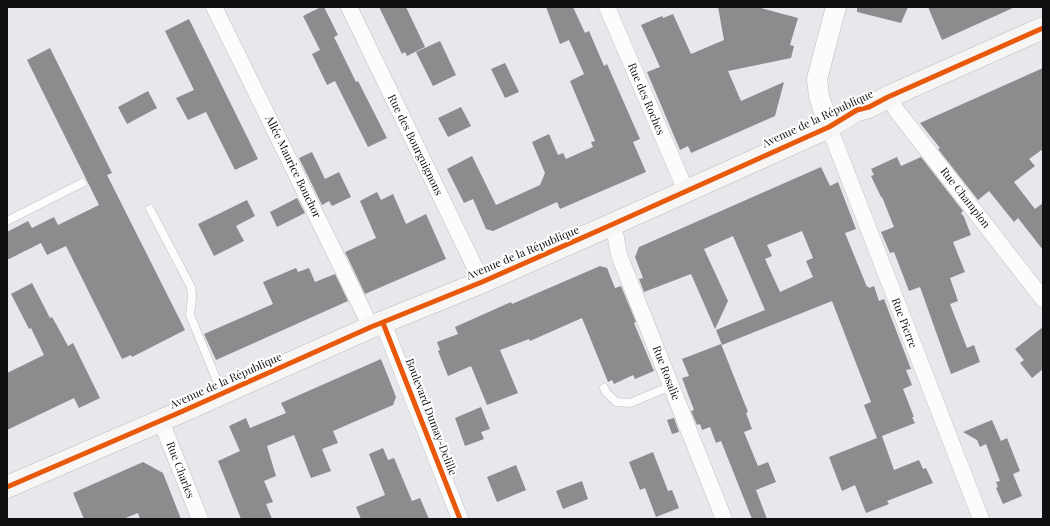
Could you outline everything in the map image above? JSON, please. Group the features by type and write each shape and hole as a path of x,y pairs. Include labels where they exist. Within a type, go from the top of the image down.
{"main road":[{"name":"Avenue de la République","path":"7,487 161,421 377,325 482,282 611,226 829,127 857,110 1043,28"}],"street":[{"name":"Allée Maurice Bouchor","path":"214,7 257,94 377,325"},
{"name":"Rue des Bourguignons","path":"349,7 482,282"},
{"name":"Rue des Roches","path":"607,7 686,191"},
{"path":"829,127 819,96 817,79 836,7"},
{"name":"Rue Champion","path":"888,97 897,111 1043,299"},
{"name":"Rue Pierre","path":"829,127 981,519"},
{"name":"Rue Rosalie","path":"611,226 616,238 620,255 724,519"},
{"name":"Boulevard Dumay-Delille","path":"377,325 460,519"},
{"name":"Rue Charles","path":"161,421 200,519"}],"lane":[{"path":"7,221 82,183"},
{"path":"150,209 191,287 192,298 190,315 222,394"},
{"path":"604,388 616,402 630,403 671,386"}],"building":[{"path":"324,7 338,35 334,37 356,82 358,81 387,138 368,147 335,81 327,85 312,54 320,50 303,16"},
{"path":"379,7 406,7 425,47 407,56 405,52 402,54"},
{"path":"546,7 573,7 585,33 589,31 604,66 607,64 640,139 633,142 646,172 560,209 557,202 493,231 486,229 473,199 464,203 447,169 472,156 496,205 540,185 545,173 532,142 549,134 558,155 563,153 566,159 593,147 591,142 595,141 570,81 584,74 569,40 560,44"},
{"path":"718,7 757,7 798,18 790,45 794,46 791,58 728,71 741,101 784,82 775,116 691,153 688,146 680,150 647,72 660,67 641,25 662,16 663,18 673,14 691,54 724,40"},
{"path":"857,7 908,7 901,23 857,12"},
{"path":"928,7 1015,7 942,40"},
{"path":"189,19 258,159 235,170 206,112 188,120 176,98 194,90 165,31"},
{"path":"440,41 456,75 433,86 416,52"},
{"path":"50,48 112,173 107,175 185,330 132,357 131,355 122,359 66,246 47,255 41,243 7,260 7,232 28,221 32,228 54,217 58,225 99,205 27,60"},
{"path":"505,63 519,92 505,98 491,69"},
{"path":"1043,68 1043,149 1029,159 1035,166 1014,182 1035,209 1043,203 1043,250 1018,218 1014,222 989,191 978,200 938,149 940,148 920,123"},
{"path":"148,91 157,108 127,124 118,107"},
{"path":"461,107 471,126 448,137 438,118"},
{"path":"312,152 325,179 339,172 351,197 332,206 329,201 322,205 299,158"},
{"path":"897,157 901,166 921,157 963,211 961,213 971,235 953,242 965,272 950,278 958,301 950,304 967,348 974,345 980,362 951,374 920,287 909,291 894,252 890,253 881,232 894,227 882,197 871,176 874,175 871,169"},
{"path":"821,167 830,186 838,182 856,229 845,233 867,287 868,286 869,288 874,286 879,301 884,299 911,369 906,370 912,385 903,389 915,423 882,436 894,470 919,460 923,469 926,468 933,483 887,501 889,504 866,513 855,485 842,491 829,457 877,438 864,405 871,402 832,301 722,345 716,330 765,310 733,236 704,249 728,301 715,329 691,274 644,292 639,279 643,278 635,257 639,247","holes":["802,231 813,258 806,261 813,277 780,292 765,259 772,256 767,245"]},
{"path":"377,192 381,200 393,194 406,224 426,214 446,259 365,294 345,252 376,238 360,201"},
{"path":"297,198 305,213 277,227 270,212"},
{"path":"247,200 255,216 236,226 244,241 214,256 198,224"},
{"path":"600,266 607,268 615,288 621,286 636,322 634,323 654,371 635,379 633,375 614,384 612,380 608,382 582,318 530,341 529,339 500,350 518,393 487,405 471,366 448,376 438,351 440,350 437,342 458,334 455,327 511,302 512,304"},
{"path":"296,268 298,272 309,268 315,282 335,274 348,301 216,360 204,334 273,304 263,282"},
{"path":"32,283 50,318 52,317 68,346 73,343 100,398 79,408 74,398 7,430 7,373 44,355 31,328 29,329 11,294"},
{"path":"1043,327 1043,369 1032,378 1020,363 1024,360 1015,349"},
{"path":"721,344 748,412 746,413 752,429 744,432 758,466 768,462 776,482 756,490 767,519 752,519 721,441 716,443 710,427 702,430 700,424 697,425 691,411 694,410 682,378 689,376 682,359"},
{"path":"381,359 396,397 393,405 333,431 338,443 322,449 331,471 311,478 294,435 267,446 276,476 264,481 273,502 266,504 272,519 241,519 218,461 240,451 229,426 246,418 250,428 286,413 281,403"},
{"path":"481,407 490,429 481,432 484,439 465,446 455,418"},
{"path":"674,418 679,432 672,434 667,420"},
{"path":"992,420 1001,441 1007,438 1020,471 1013,474 1022,496 1003,504 996,488 998,487 996,482 1000,481 986,444 980,447 977,440 963,432"},
{"path":"383,448 388,460 394,458 412,501 420,498 429,519 361,519 356,507 385,495 369,454"},
{"path":"653,452 668,491 672,490 679,508 656,517 645,488 640,490 629,462"},
{"path":"143,462 163,473 181,519 140,519 138,513 123,519 84,519 73,493"},
{"path":"516,465 526,490 497,502 487,477"},
{"path":"582,481 588,499 563,509 556,491"}],"cycle path":[{"path":"7,487 183,411 371,327 482,282 611,225 829,127 857,110 869,107 888,97 1043,28"},
{"path":"383,323 460,519"}]}
